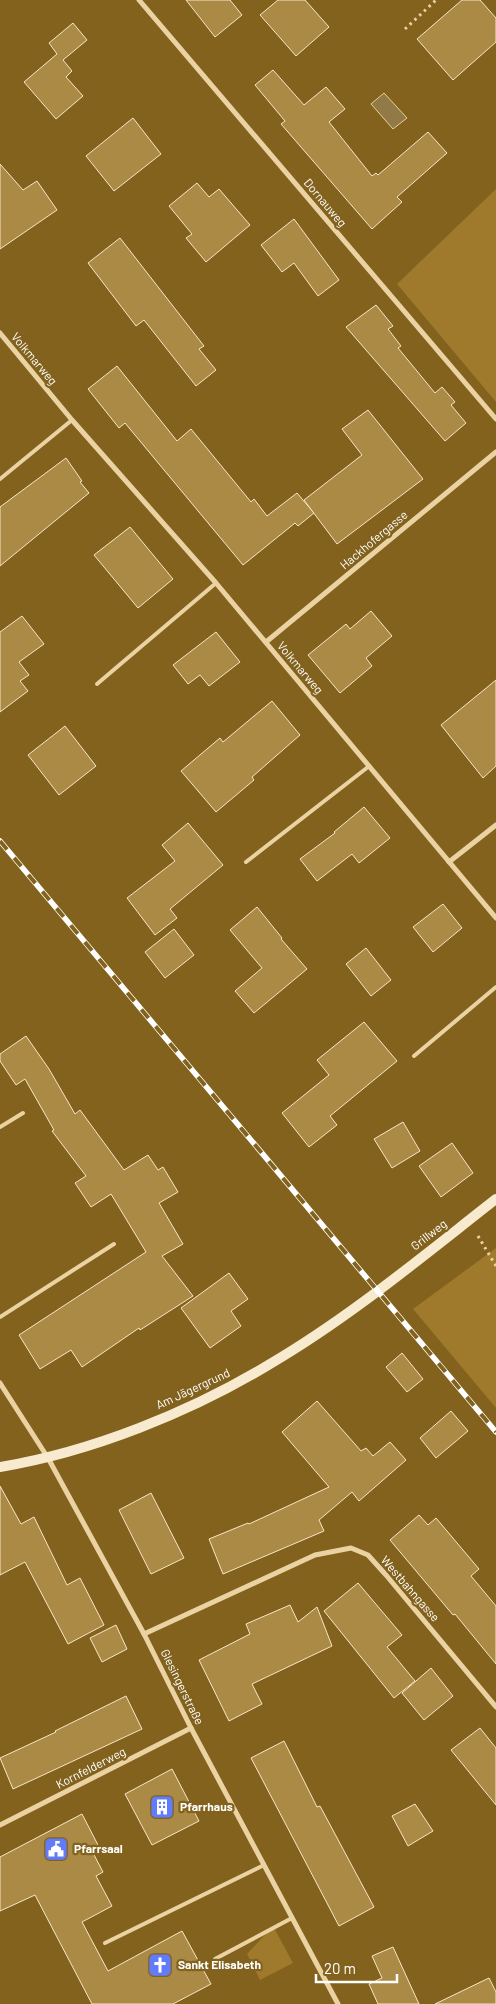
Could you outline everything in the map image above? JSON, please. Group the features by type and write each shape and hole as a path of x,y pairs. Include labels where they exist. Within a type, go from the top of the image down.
{"main road":[{"name":"Grillweg","path":"378,1291 496,1199"},
{"name":"Am Jägergrund","path":"0,1467 48,1458 142,1426 219,1393 271,1364 378,1291"}],"street":[{"name":"Dornauweg","path":"139,0 496,419"},
{"name":"Volkmarweg","path":"0,333 72,420 216,583 496,918"},
{"name":"Hackhofergasse","path":"266,642 496,452"},
{"path":"449,862 496,825"},
{"name":"Glesingerstraße","path":"0,1384 48,1458 144,1634 191,1728 338,2004"},
{"name":"Westbahngasse","path":"144,1634 315,1555 351,1548 368,1555 496,1706"},
{"name":"Kornfelderweg","path":"0,1824 191,1728"}],"lane":[{"path":"0,479 72,420"},
{"path":"97,684 216,583"},
{"path":"246,862 368,767"},
{"path":"414,1056 496,987"},
{"path":"0,1127 23,1112"},
{"path":"0,1317 114,1244"},
{"path":"105,1944 264,1866"},
{"path":"215,1959 292,1918"}],"path":[{"path":"405,28 436,0"},
{"path":"468,1221 496,1266"}],"shaded area":[{"path":"384,93 407,118 393,129 371,104"},
{"path":"496,189 496,402 397,284"},
{"path":"496,1248 496,1408 413,1309"},
{"path":"273,1926 293,1963 260,1980 247,1954"}],"building":[{"path":"186,0 230,0 242,15 215,37"},
{"path":"278,0 305,0 329,27 296,56 260,15"},
{"path":"462,0 480,0 496,18 496,42 453,80 417,39"},
{"path":"73,23 87,40 63,60 72,71 66,77 83,96 56,119 24,82 57,54 49,43"},
{"path":"273,70 304,105 326,87 345,109 329,122 372,176 376,173 378,175 428,132 447,153 397,197 402,202 372,229 281,124 285,121 255,85"},
{"path":"133,118 161,154 114,191 86,156"},
{"path":"0,164 23,190 37,181 57,210 0,249"},
{"path":"197,183 209,197 219,189 250,225 206,262 186,238 192,234 169,206"},
{"path":"294,219 339,280 318,296 294,263 282,272 261,245"},
{"path":"120,238 204,346 199,349 216,370 196,386 144,320 136,326 88,263"},
{"path":"376,305 393,326 388,329 401,346 398,348 435,393 442,387 455,402 451,405 466,423 445,441 346,327"},
{"path":"117,366 177,441 191,429 251,502 254,499 267,516 297,493 314,513 298,526 295,523 243,565 125,423 119,428 88,389"},
{"path":"368,410 423,479 337,544 304,500 362,455 342,429"},
{"path":"66,458 89,493 0,566 0,507"},
{"path":"130,527 173,579 138,608 94,555"},
{"path":"371,611 392,636 366,658 372,666 340,693 308,655 346,624 350,629"},
{"path":"22,616 44,644 19,662 29,675 20,681 28,691 0,712 0,632"},
{"path":"216,632 240,662 209,686 200,675 188,684 173,665"},
{"path":"496,680 496,766 483,778 441,725"},
{"path":"272,701 300,735 252,777 254,780 216,812 181,771 220,738 223,742"},
{"path":"65,726 96,766 59,795 28,755"},
{"path":"364,807 390,838 359,863 352,854 317,881 300,859 335,833"},
{"path":"188,823 223,865 170,909 177,918 155,935 127,898 175,861 162,845"},
{"path":"443,904 462,928 433,952 413,927"},
{"path":"257,907 307,969 254,1013 235,991 262,968 230,930"},
{"path":"174,929 194,955 165,978 145,952"},
{"path":"366,948 391,980 371,996 346,964"},
{"path":"364,1022 397,1061 330,1116 337,1125 309,1147 282,1113 329,1075 317,1060"},
{"path":"26,1036 49,1069 75,1114 80,1110 124,1170 148,1155 158,1170 163,1167 178,1192 159,1203 183,1244 162,1256 193,1296 140,1330 139,1328 82,1367 71,1350 40,1369 19,1335 146,1252 111,1194 91,1207 75,1183 86,1176 52,1131 54,1130 25,1079 16,1085 0,1061 0,1054"},
{"path":"403,1122 420,1151 392,1168 374,1139"},
{"path":"452,1143 473,1173 441,1197 419,1166"},
{"path":"229,1273 248,1299 231,1311 241,1326 210,1348 181,1308"},
{"path":"402,1353 423,1379 407,1392 386,1367"},
{"path":"317,1401 361,1451 366,1448 373,1456 390,1442 406,1460 359,1501 352,1492 319,1520 324,1531 223,1574 209,1539 249,1524 329,1487 282,1432"},
{"path":"451,1411 468,1431 436,1458 420,1438"},
{"path":"0,1486 21,1524 34,1517 67,1585 80,1578 104,1625 68,1644 25,1562 0,1575"},
{"path":"151,1493 184,1558 151,1574 119,1510"},
{"path":"419,1515 428,1525 436,1518 479,1569 471,1576 496,1606 496,1664 390,1540"},
{"path":"358,1583 402,1635 387,1647 415,1681 394,1698 324,1611"},
{"path":"290,1605 298,1622 317,1607 332,1646 252,1684 262,1704 229,1721 199,1660 250,1634 246,1624"},
{"path":"116,1625 127,1649 102,1662 90,1638"},
{"path":"431,1668 453,1696 424,1720 402,1693"},
{"path":"126,1696 142,1729 13,1789 0,1758"},
{"path":"480,1728 496,1748 496,1805 451,1750"},
{"path":"284,1741 317,1807 320,1806 374,1907 339,1926 251,1758"},
{"name":"Pfarrhaus","path":"172,1769 199,1821 152,1845 125,1794"},
{"path":"415,1804 433,1831 408,1846 392,1816"},
{"path":"82,1814 99,1847 92,1851 103,1872 96,1876 112,1906 82,1922 108,1971 182,1931 211,1984 173,2004 92,2004 35,1895 0,1911 0,1857"},
{"path":"393,1947 419,2004 378,2004 369,1984 382,1978 372,1956"},
{"path":"489,1978 496,1992 496,2004 435,2004"}],"railway":[{"path":"0,841 496,1432"}],"place":[{"name":"Pfarrhaus","path":"162,1807"},
{"name":"Pfarrsaal","path":"56,1849"},
{"name":"Sankt Elisabeth","path":"160,1965"}]}
